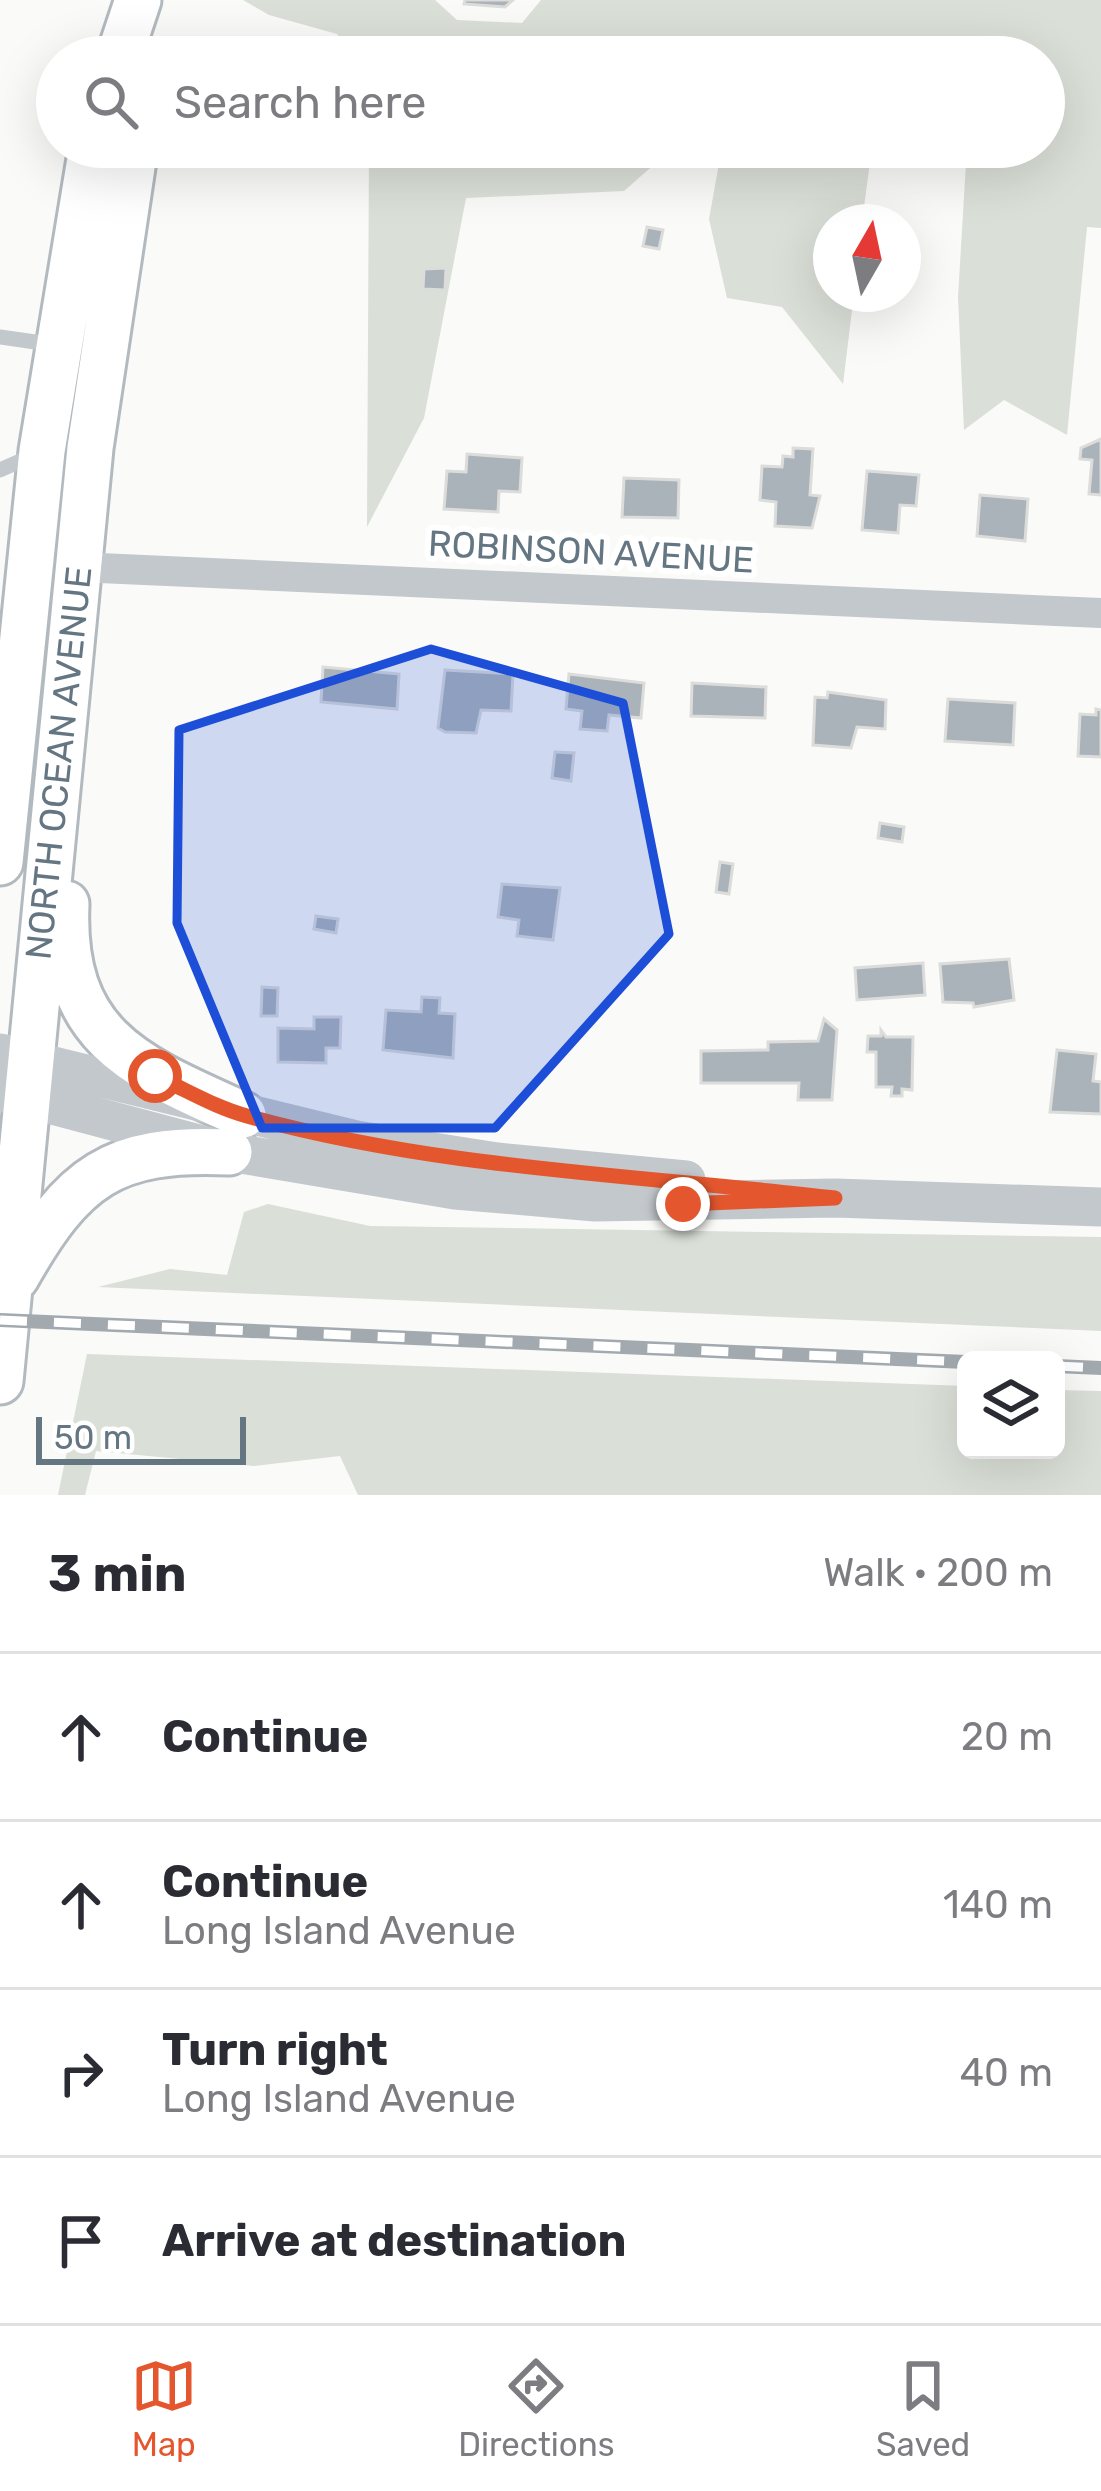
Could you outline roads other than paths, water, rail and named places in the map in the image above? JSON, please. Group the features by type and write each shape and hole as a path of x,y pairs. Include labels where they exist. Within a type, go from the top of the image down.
{"main road":[{"path":"126,36 138,0"},
{"path":"144,36 147,0"},
{"name":"NORTH OCEAN AVENUE","path":"0,862 20,574 89,168"},
{"name":"NORTH OCEAN AVENUE","path":"0,1382 9,1290 13,1076 103,349 132,168"},
{"path":"62,708 70,851 65,935 81,1004 114,1047 236,1134"},
{"path":"9,1290 57,1210 98,1175 170,1149 236,1134"}],"street":[{"name":"ROBINSON AVENUE","path":"77,567 1101,613"},
{"path":"13,1076 236,1134 379,1180 523,1197 683,1204 835,1198 1101,1207"}],"lane":[{"path":"0,337 59,346"},
{"path":"0,470 42,451"}],"railway":[{"path":"0,1320 957,1362"},
{"path":"1065,1366 1101,1368"}]}
